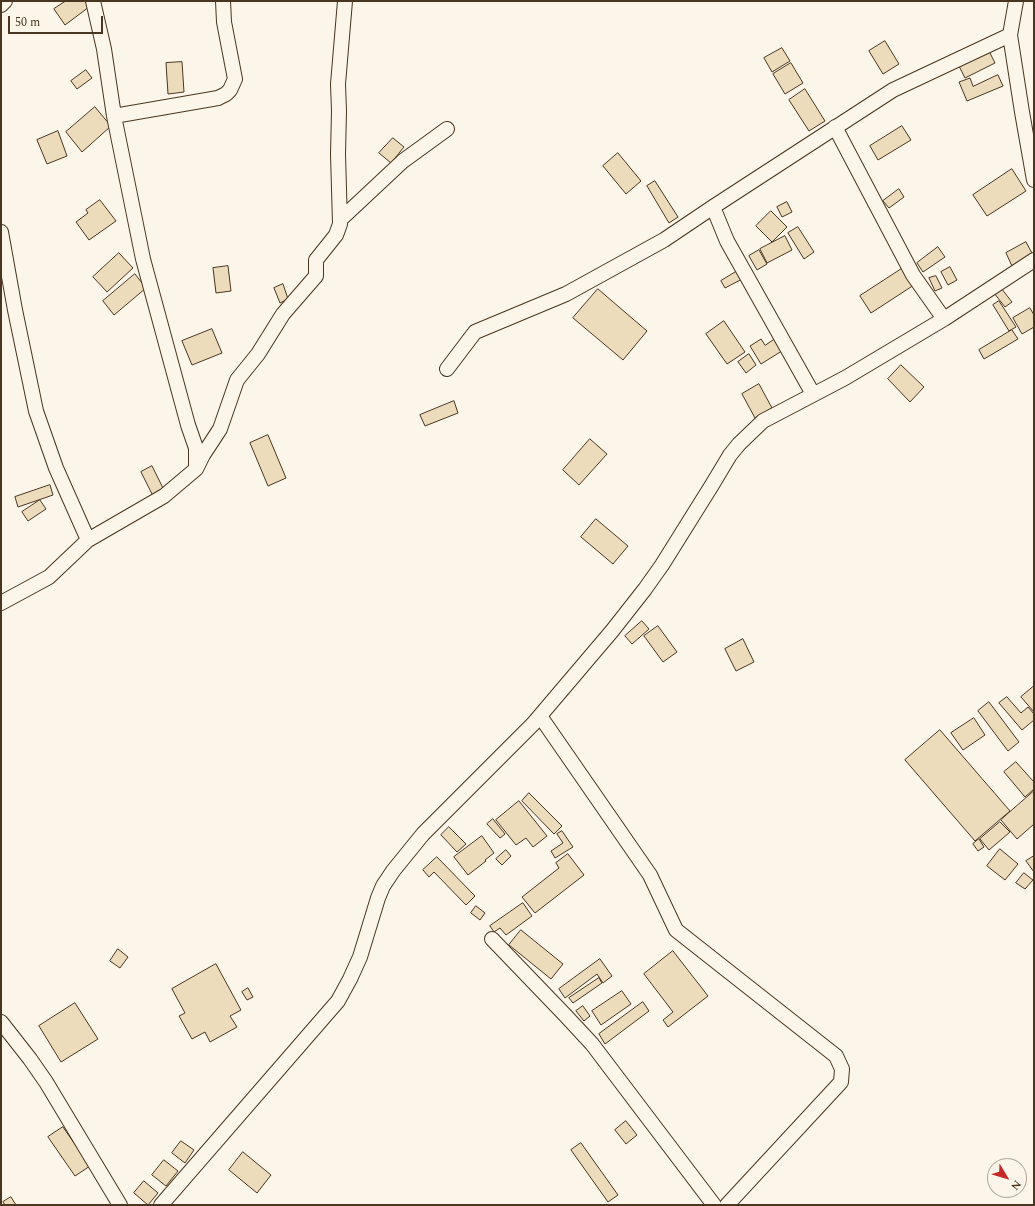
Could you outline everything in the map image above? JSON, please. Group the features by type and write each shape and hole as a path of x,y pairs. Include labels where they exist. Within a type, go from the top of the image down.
{"street":[{"path":"1,5 5,1"},
{"path":"93,1 104,49 114,116 143,259 188,425 196,448 196,469"},
{"path":"114,116 218,98 230,90 235,80 224,22 223,1"},
{"path":"1,603 50,577 88,540 164,496 196,469 220,429 237,380 258,354 283,314 316,276 316,260 336,235 341,219 338,154 338,84 345,1"},
{"path":"1016,1 1010,35 1034,180"},
{"path":"447,369 475,332 566,294 664,240 713,206 893,90 1010,35"},
{"path":"835,127 914,275 944,319"},
{"path":"341,219 403,161 447,129"},
{"path":"713,206 727,241 813,394"},
{"path":"1,232 36,410 56,468 88,540"},
{"path":"161,1205 338,1001 360,957 383,886 393,871 423,834 540,716 612,631 646,588 730,455 739,444 763,421 846,378 944,319 1034,260"},
{"path":"540,716 650,874 676,930 836,1056 842,1069 841,1082 727,1205"},
{"path":"492,939 592,1044 714,1205"},
{"path":"1,1022 46,1082 120,1205"}],"building":[{"path":"66,1 85,1 89,7 65,25 54,9"},
{"path":"885,41 899,64 883,74 869,51"},
{"path":"782,48 790,61 772,72 764,58"},
{"path":"988,49 995,63 965,78 958,64"},
{"path":"182,62 184,92 168,94 166,63"},
{"path":"791,63 803,83 785,94 773,74"},
{"path":"86,70 92,78 77,89 71,81"},
{"path":"998,75 1003,86 967,101 959,82 970,78 973,86"},
{"path":"805,89 825,121 809,131 789,100"},
{"path":"95,107 111,126 82,152 66,132"},
{"path":"902,126 911,140 878,160 870,146"},
{"path":"58,131 67,156 47,164 37,140"},
{"path":"393,138 404,147 391,163 379,153"},
{"path":"618,153 641,181 626,194 603,166"},
{"path":"1012,169 1026,191 987,216 973,195"},
{"path":"655,181 678,217 669,223 647,186"},
{"path":"899,189 904,197 889,208 883,201"},
{"path":"100,200 116,221 89,240 76,222 88,213 86,210"},
{"path":"787,202 792,212 782,217 777,207"},
{"path":"771,211 787,227 772,242 756,226"},
{"path":"798,227 814,252 804,259 788,233"},
{"path":"785,236 792,250 767,263 760,249"},
{"path":"1026,242 1033,255 1012,266 1006,253"},
{"path":"938,247 945,257 923,272 917,263"},
{"path":"759,250 767,264 757,270 749,256"},
{"path":"119,253 133,268 107,292 93,277"},
{"path":"228,266 231,291 216,293 213,268"},
{"path":"950,267 957,280 948,285 941,272"},
{"path":"903,268 914,285 871,313 860,296"},
{"path":"739,270 744,278 725,288 721,281"},
{"path":"135,274 146,288 114,315 103,301"},
{"path":"936,276 942,288 935,291 929,278"},
{"path":"283,284 288,299 280,303 274,288"},
{"path":"1001,288 1012,302 1005,307 994,293"},
{"path":"598,289 647,331 623,360 573,318"},
{"path":"999,301 1016,327 1009,331 993,305"},
{"path":"1030,308 1034,315 1034,327 1022,334 1013,318"},
{"path":"724,321 745,352 727,364 706,334"},
{"path":"212,329 222,353 192,365 182,341"},
{"path":"1012,330 1018,339 984,359 979,350"},
{"path":"778,337 785,349 761,364 750,346 761,339 765,345"},
{"path":"749,354 756,365 746,373 738,362"},
{"path":"901,365 924,387 910,402 888,379"},
{"path":"759,384 772,408 755,418 742,394"},
{"path":"454,401 458,413 425,426 420,415"},
{"path":"268,435 286,478 268,486 250,443"},
{"path":"590,439 607,454 579,485 563,470"},
{"path":"152,466 164,490 153,496 141,472"},
{"path":"50,485 53,495 18,507 15,497"},
{"path":"40,500 46,509 28,521 22,512"},
{"path":"596,519 628,546 613,564 581,537"},
{"path":"642,621 649,629 632,644 625,636"},
{"path":"658,626 677,652 663,662 644,636"},
{"path":"743,639 754,662 736,671 725,649"},
{"path":"1034,686 1034,712 1021,697"},
{"path":"1007,697 1021,713 1028,707 1034,714 1034,720 1022,730 999,703"},
{"path":"989,702 1019,742 1008,751 978,711"},
{"path":"974,718 985,735 963,750 951,733"},
{"path":"940,730 1010,811 975,841 905,760"},
{"path":"1016,762 1034,782 1034,789 1025,797 1004,772"},
{"path":"1034,791 1034,824 1017,839 1001,820"},
{"path":"529,793 562,826 554,834 522,801"},
{"path":"519,801 547,836 533,847 526,838 516,845 496,820"},
{"path":"493,819 505,834 500,838 487,824"},
{"path":"1000,822 1010,832 989,850 980,839"},
{"path":"449,827 466,844 457,852 441,835"},
{"path":"562,831 573,847 555,858 551,851 563,843 557,834"},
{"path":"482,836 494,853 468,875 454,857"},
{"path":"979,839 984,847 978,851 973,844"},
{"path":"1000,849 1018,864 1005,880 987,866"},
{"path":"506,850 511,856 502,865 496,859"},
{"path":"568,854 584,875 535,913 522,897 559,868 556,863"},
{"path":"1034,856 1034,872 1026,861"},
{"path":"437,857 475,896 466,905 434,872 429,877 423,870"},
{"path":"1024,873 1033,880 1025,889 1016,883"},
{"path":"523,903 532,916 506,935 500,928 494,932 490,926"},
{"path":"476,906 485,913 480,920 471,913"},
{"path":"521,930 563,964 551,979 509,945"},
{"path":"118,949 128,957 120,968 110,961"},
{"path":"673,951 708,996 668,1027 663,1020 673,1012 644,974"},
{"path":"600,959 612,976 603,983 597,974 565,998 559,989"},
{"path":"216,964 241,1010 230,1016 237,1027 210,1042 205,1032 192,1039 179,1016 185,1013 172,989"},
{"path":"599,978 602,983 573,1003 569,998"},
{"path":"248,988 253,997 247,1000 242,992"},
{"path":"622,991 631,1004 601,1025 592,1011"},
{"path":"643,1002 649,1011 605,1044 599,1034"},
{"path":"75,1003 98,1039 61,1062 39,1026"},
{"path":"583,1006 590,1016 584,1021 576,1011"},
{"path":"626,1121 637,1135 626,1144 615,1130"},
{"path":"63,1127 90,1166 75,1176 48,1137"},
{"path":"181,1141 194,1150 185,1163 172,1153"},
{"path":"581,1143 618,1195 608,1202 571,1150"},
{"path":"243,1152 271,1175 257,1193 229,1170"},
{"path":"164,1160 178,1171 166,1186 152,1175"},
{"path":"144,1181 158,1193 148,1205 134,1193"},
{"path":"11,1197 16,1205 5,1205 3,1202"}]}
